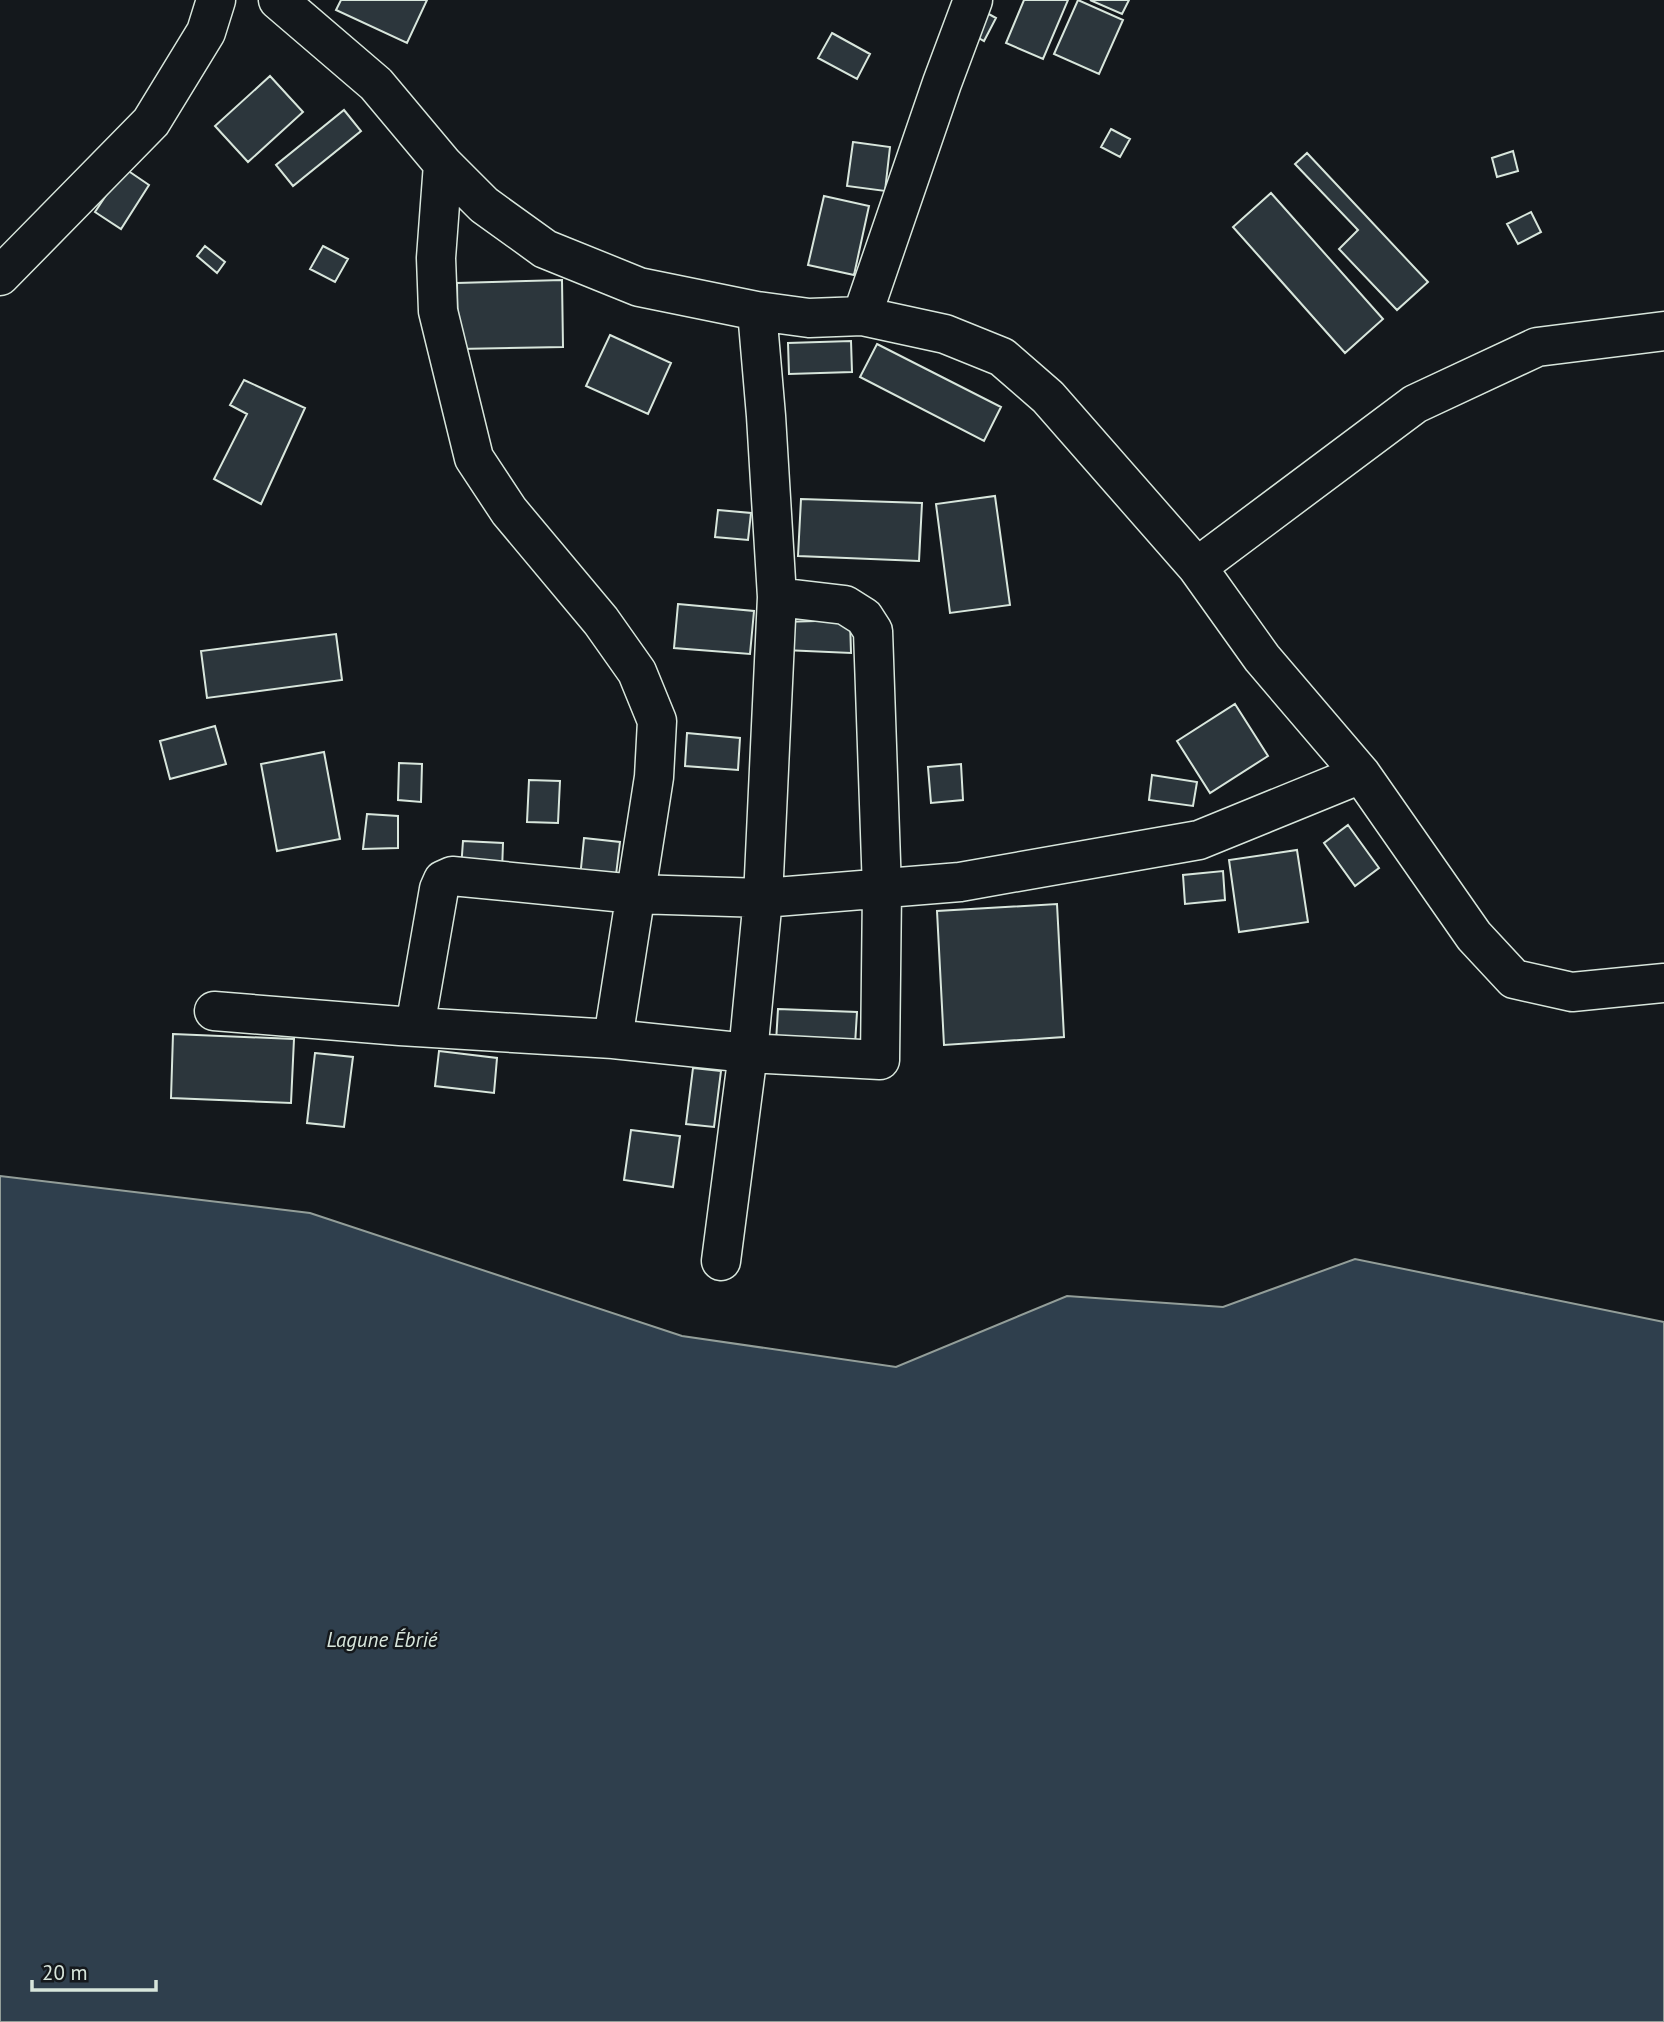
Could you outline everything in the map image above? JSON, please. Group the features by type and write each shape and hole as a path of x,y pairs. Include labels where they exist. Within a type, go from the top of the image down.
{"street":[{"path":"0,276 150,122 206,32 216,0"},
{"path":"278,0 376,84 443,164 484,205 545,249 639,287 757,311 809,317 862,316 945,334 1002,357 1048,397 1197,567 1262,659 1361,774 1474,936 1514,979 1572,992 1664,983"},
{"path":"862,316 973,0"},
{"path":"443,164 436,257 438,311 474,458 509,511 601,621 637,671 657,721 654,777 613,1039"},
{"path":"722,1261 748,1053 763,898 777,597 757,311"},
{"path":"1197,567 1415,404 1537,347 1664,331"},
{"path":"214,1011 613,1039 748,1053 880,1060 882,890 873,631 864,617 845,606 777,597"},
{"path":"415,1027 439,889 443,880 452,876 635,894 763,898 960,882 1199,840 1361,774"}],"water":[{"name":"Lagune Ébrié","path":"0,1176 310,1213 682,1336 896,1367 1067,1296 1223,1307 1355,1259 1664,1322 1664,2022 0,2022"}],"building":[{"path":"341,0 427,0 407,43 336,10"},
{"path":"1024,0 1068,0 1043,59 1006,43"},
{"path":"1078,0 1123,20 1099,74 1054,54"},
{"path":"1090,0 1129,0 1122,14"},
{"path":"976,7 996,18 984,41 963,29"},
{"path":"832,33 870,54 857,79 818,58"},
{"path":"270,76 303,112 248,162 215,126"},
{"path":"344,110 361,131 293,186 276,165"},
{"path":"1111,129 1130,139 1120,157 1101,147"},
{"path":"853,142 890,147 885,191 847,186"},
{"path":"1513,151 1518,171 1497,177 1492,158"},
{"path":"1307,153 1428,282 1397,310 1339,249 1358,230 1295,164"},
{"path":"124,168 149,185 121,229 95,212"},
{"path":"1271,193 1383,319 1345,353 1233,227"},
{"path":"824,196 869,206 854,275 808,265"},
{"path":"1531,212 1541,232 1518,244 1507,224"},
{"path":"205,246 225,262 217,273 197,256"},
{"path":"323,246 348,259 335,282 310,269"},
{"path":"562,280 563,347 458,349 457,283"},
{"path":"610,335 671,363 648,414 586,386"},
{"path":"851,341 852,372 789,374 788,343"},
{"path":"877,344 1001,407 984,441 860,377"},
{"path":"244,380 305,408 261,504 214,479 247,414 230,405"},
{"path":"995,496 1010,605 950,613 936,504"},
{"path":"801,499 922,503 919,561 798,556"},
{"path":"718,510 751,513 748,540 715,537"},
{"path":"678,604 754,611 750,654 674,648"},
{"path":"850,620 851,653 784,650 782,622"},
{"path":"336,634 342,680 207,698 201,651"},
{"path":"1235,704 1268,756 1210,793 1177,741"},
{"path":"215,726 226,764 170,779 160,741"},
{"path":"687,733 740,738 738,770 685,766"},
{"path":"324,752 340,839 277,851 261,764"},
{"path":"399,763 422,764 421,802 398,800"},
{"path":"961,764 963,800 931,803 928,767"},
{"path":"1152,775 1197,782 1193,806 1149,800"},
{"path":"529,780 560,781 558,823 527,822"},
{"path":"367,814 398,816 398,848 363,849"},
{"path":"1348,825 1379,868 1355,886 1324,843"},
{"path":"584,838 620,842 615,883 580,878"},
{"path":"463,841 503,843 502,871 461,869"},
{"path":"1297,850 1308,922 1239,932 1229,860"},
{"path":"1223,871 1225,900 1185,904 1183,875"},
{"path":"1057,904 1064,1037 944,1045 937,911"},
{"path":"778,1009 857,1012 855,1045 776,1042"},
{"path":"173,1034 294,1039 291,1103 171,1098"},
{"path":"439,1051 497,1058 494,1093 435,1086"},
{"path":"315,1053 353,1057 344,1127 307,1123"},
{"path":"693,1068 721,1071 714,1127 686,1124"},
{"path":"631,1130 680,1136 673,1187 624,1180"}]}
